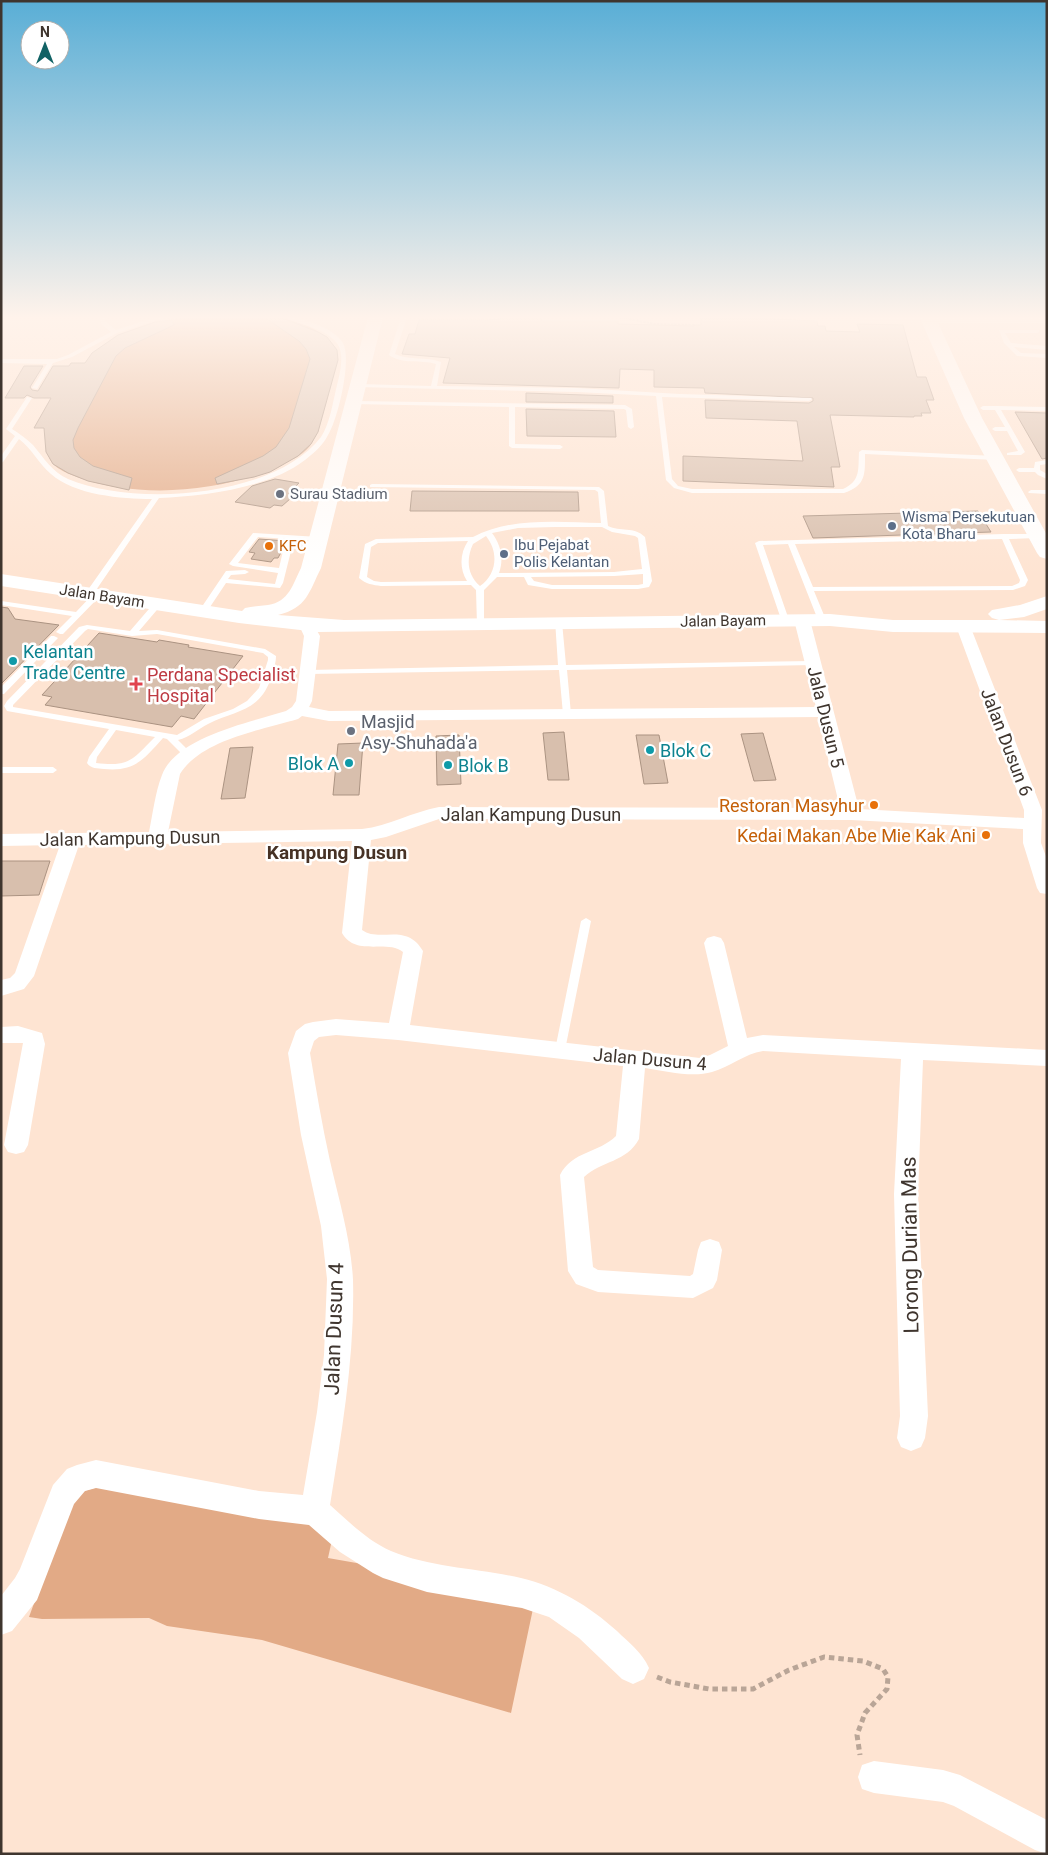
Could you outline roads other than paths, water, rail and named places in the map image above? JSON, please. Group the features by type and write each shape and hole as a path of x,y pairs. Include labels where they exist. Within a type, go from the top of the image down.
{"main road":[{"path":"311,568 353,404"},
{"path":"967,404 969,410 1002,456 1037,536 1047,553"},
{"path":"987,404 1002,429 1002,456 1039,492 1047,521"},
{"name":"Jalan Bayam","path":"203,611 253,612 276,610 293,602 300,592 305,577 311,568"},
{"name":"Jalan Bayam","path":"311,568 314,578 311,599 313,605 319,610 345,617 398,624"},
{"name":"Jalan Bayam","path":"1,580 250,620 362,628 398,624 810,620 893,626 970,621 1007,626 1047,627"},
{"path":"300,592 299,618 307,625"},
{"path":"970,621 1024,611 1047,602"},
{"path":"970,621 1047,617"},
{"path":"1007,626 1047,636"}],"street":[{"name":"Jala Dusun 5","path":"810,620 813,663 851,814"},
{"name":"Jalan Dusun 6","path":"970,621 1033,810 1047,888"},
{"path":"157,838 171,774 178,763 208,741 284,718 299,710 304,701 312,636 307,625"},
{"path":"299,710 329,716 825,712"},
{"name":"Jalan Kampung Dusun","path":"1,840 379,834 426,815 439,813 851,814 1034,824"},
{"path":"362,835 352,933 359,939 400,942 411,947 413,951 398,1032"},
{"path":"1,988 17,984 24,976 72,839"},
{"path":"714,943 739,1048"},
{"name":"Jalan Dusun 4","path":"315,1511 331,1412 337,1355 340,1280 333,1226 299,1053 300,1045 304,1038 313,1030 323,1027 398,1032 700,1066 714,1065 726,1059 739,1048 749,1044 763,1043 1047,1058"},
{"path":"1,1035 22,1034 34,1039 16,1145"},
{"name":"Lorong Durian Mas","path":"911,1438 914,1416 906,1194 912,1052"},
{"path":"635,1059 627,1139 620,1146 580,1167 572,1175 581,1271 585,1276 598,1281 694,1287 704,1280 710,1250"},
{"path":"1,1620 26,1589 32,1577 63,1495 73,1482 96,1474 259,1505 315,1511 350,1542 383,1563 427,1577 522,1593 557,1605 590,1627 633,1668"},
{"path":"874,1777 943,1786 960,1791 1047,1838"}],"lane":[{"path":"9,430 26,404"},
{"path":"1,430 9,430 18,436 33,449 42,463 54,474 66,481 102,493 157,497 201,492 248,482 277,472 300,460 326,434 334,404"},
{"path":"474,404 512,406 625,407 629,409 631,427"},
{"path":"660,404 669,480 676,487 692,491 844,491 856,486 860,481 862,452 1002,456"},
{"path":"512,406 512,446 560,448"},
{"path":"990,408 1047,408"},
{"path":"1,462 18,436"},
{"path":"1047,462 1037,463 1040,474 1047,477"},
{"path":"1018,470 1038,470"},
{"path":"372,486 597,488 601,491 604,525"},
{"path":"1,692 77,614 93,594 157,497"},
{"path":"471,583 372,583 363,578 368,546 376,541 474,539 488,533 516,526 604,525 610,530 634,532 640,535 648,583 634,587 552,587 531,582 526,575"},
{"path":"480,589 488,584 495,575 497,548 494,539 488,533"},
{"path":"282,574 233,564 256,535 294,539 319,539"},
{"path":"811,589 1013,588 1022,584 1024,580 1004,536"},
{"path":"810,620 759,543 1037,536"},
{"path":"223,581 274,587 278,585 288,549 294,539"},
{"path":"474,539 468,546 467,574 471,583 480,589"},
{"path":"791,542 811,589 810,620"},
{"path":"203,611 229,573 235,571 282,574"},
{"path":"495,575 614,574 647,571"},
{"path":"480,589 480,623"},
{"path":"1,603 77,614"},
{"path":"132,634 158,604"},
{"path":"558,622 567,714"},
{"path":"87,627 132,634 157,632 265,651 272,656 272,660 262,689 255,699 238,710 203,723 183,736 171,738 10,709 8,706 82,629 87,627"},
{"path":"308,672 813,663"},
{"path":"114,727 92,757 93,765 117,768 129,766 160,736"},
{"path":"171,738 188,755"},
{"path":"1,770 53,770"},
{"path":"560,1050 586,921"}],"place":[{"name":"Surau Stadium","path":"280,494"},
{"name":"Wisma Persekutuan Kota Bharu","path":"892,526"},
{"name":"KFC","path":"269,546"},
{"name":"Ibu Pejabat Polis Kelantan","path":"504,554"},
{"name":"Kelantan Trade Centre","path":"13,661"},
{"name":"Perdana Specialist Hospital","path":"136,684"},
{"name":"Masjid Asy-Shuhada'a","path":"351,731"},
{"name":"Blok C","path":"650,750"},
{"name":"Blok A","path":"349,763"},
{"name":"Blok B","path":"448,765"},
{"name":"Restoran Masyhur","path":"874,805"},
{"name":"Kedai Makan Abe Mie Kak Ani","path":"986,835"}],"district":[{"name":"Kampung Dusun","path":"337,852"}]}
